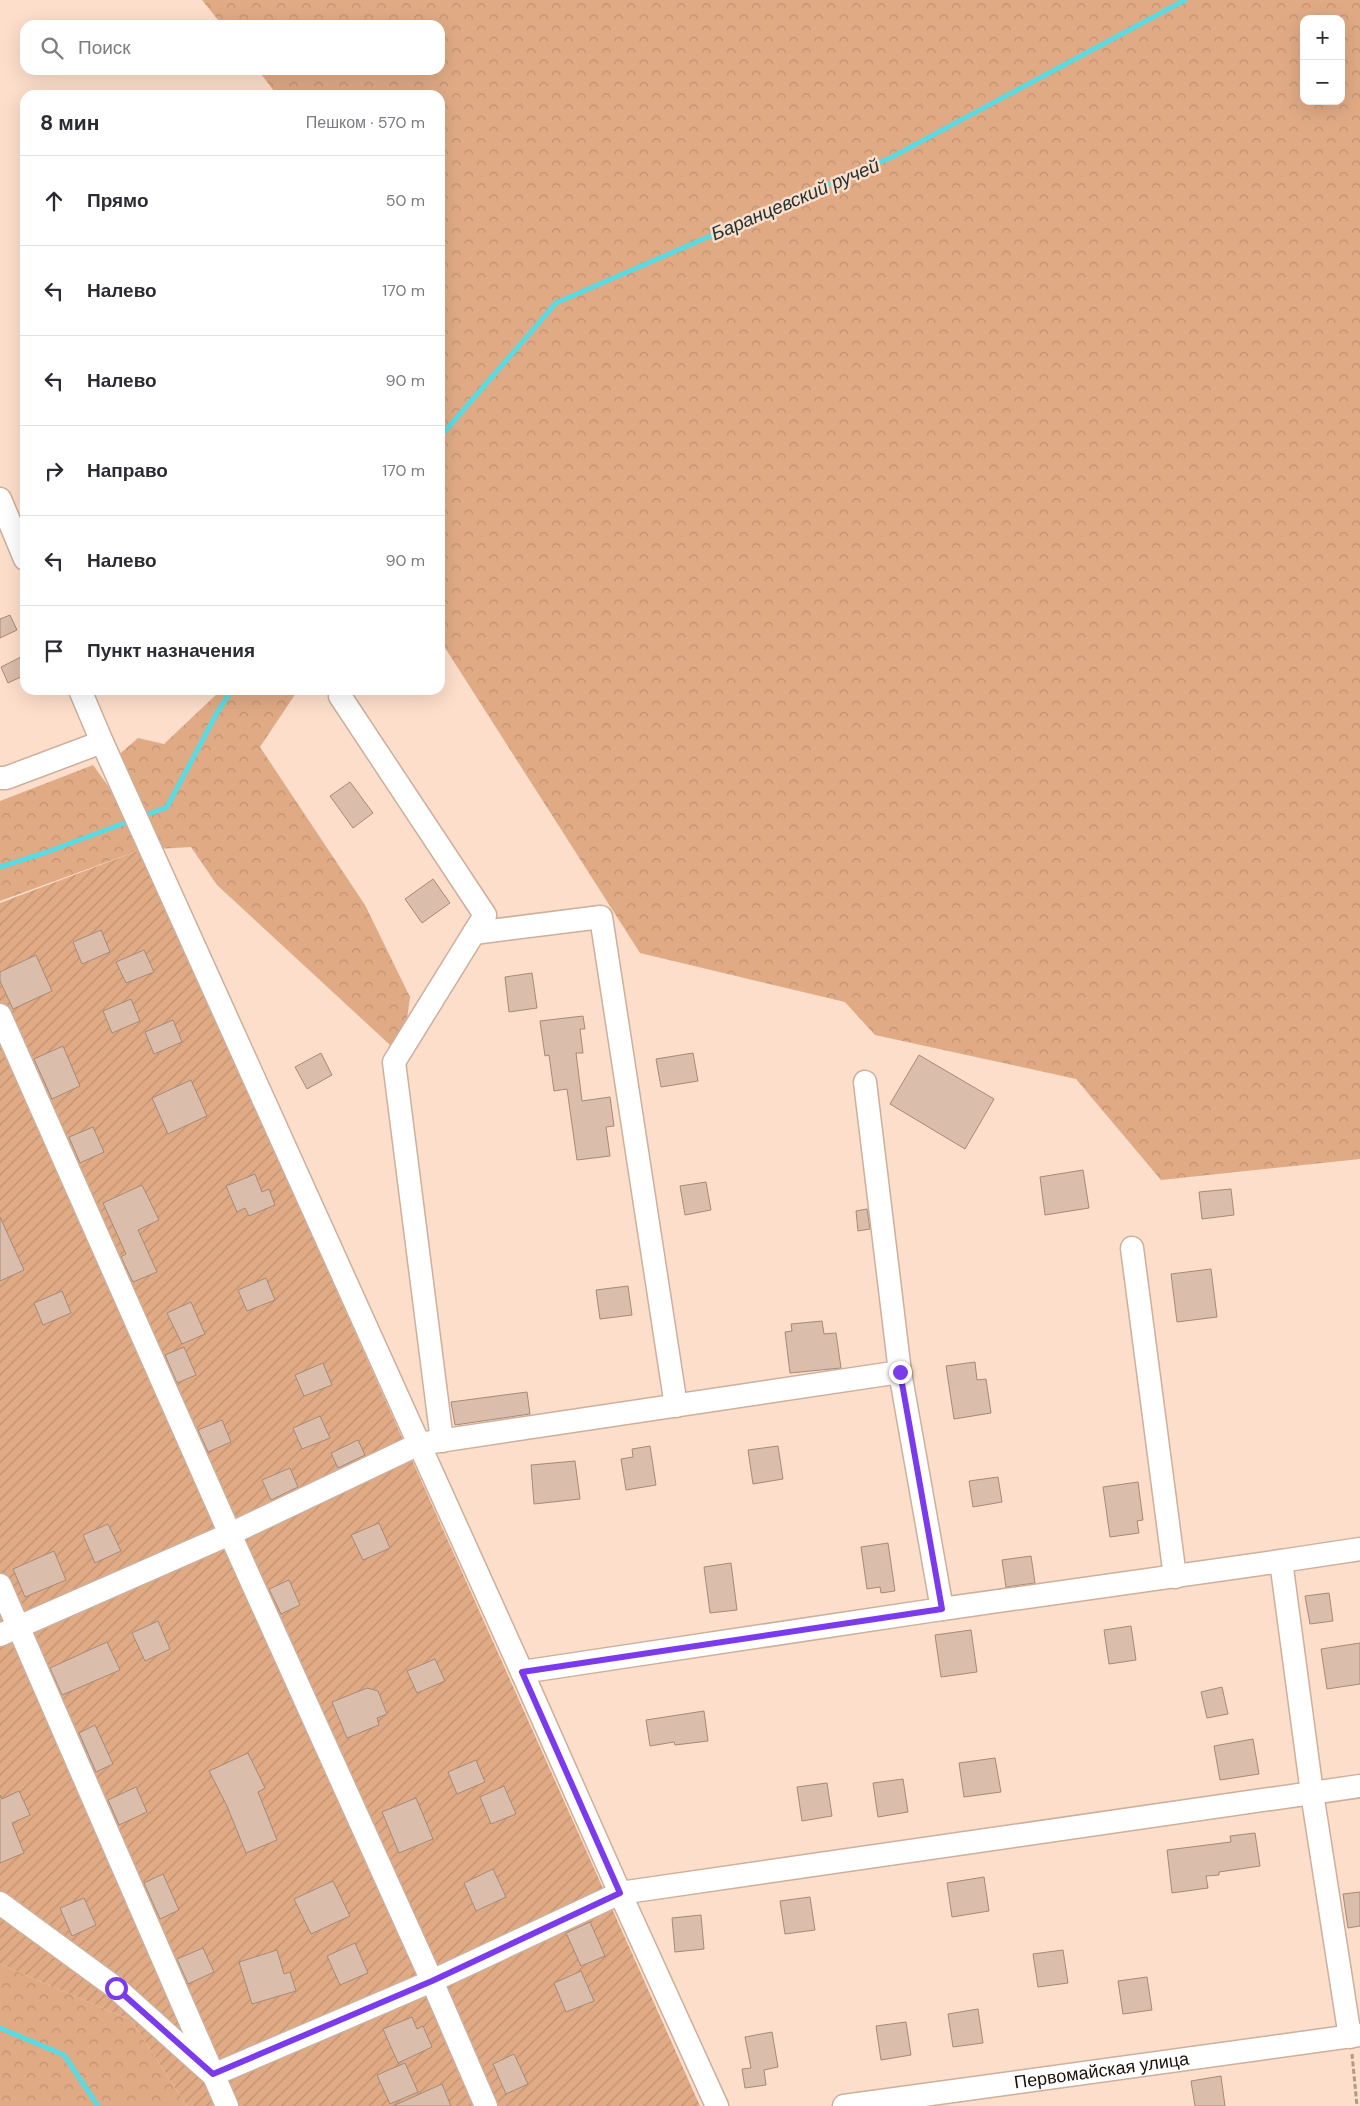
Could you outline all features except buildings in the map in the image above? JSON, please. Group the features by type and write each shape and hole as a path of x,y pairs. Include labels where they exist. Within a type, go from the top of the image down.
{"lane":[{"path":"0,500 20,546"},
{"path":"82,695 717,2106"},
{"path":"340,696 485,915 394,1062 442,1441"},
{"path":"0,778 6,778 102,742"},
{"path":"474,932 601,917 676,1406"},
{"path":"0,1015 230,1534 432,1981 486,2106"},
{"path":"865,1082 900,1372 942,1609"},
{"path":"1132,1248 1175,1577"},
{"path":"9,1631 230,1534 419,1444 900,1372"},
{"path":"522,1672 1360,1549"},
{"path":"1281,1561 1312,1793 1355,2036"},
{"path":"0,1585 9,1631 227,2106"},
{"path":"213,2074 432,1981 620,1893 1360,1786"},
{"path":"0,1903 116,1988 213,2074"},
{"name":"Первомайская улица","path":"844,2106 1355,2036"}],"path":[{"path":"1355,2036 1357,2106"}],"green space":[{"path":"202,0 1360,0 1360,1159 1161,1180 1076,1079 875,1035 845,1002 640,953 445,648 445,90 273,90 262,75 445,75 445,20 218,20"},
{"path":"216,695 295,695 260,747 365,905 410,997 402,1056 217,885 191,847 140,850 0,901 0,801 93,765 124,808 116,757 138,738 164,744"},
{"path":"140,850 700,2106 187,2106 131,2020 0,1964 0,903"},
{"path":"0,1964 131,2020 187,2106 0,2106"}],"waterway":[{"name":"Баранцевский ручей","path":"445,431 556,303 892,157 1185,0"},
{"name":"Баранцевский ручей","path":"141,817 167,807 218,711 229,695"},
{"name":"Баранцевский ручей","path":"0,867 47,852 130,821"},
{"path":"0,2028 64,2055 98,2106"}],"route":[{"path":"116,1988 213,2074 432,1981 620,1893 522,1672 942,1609 900,1372"}]}
